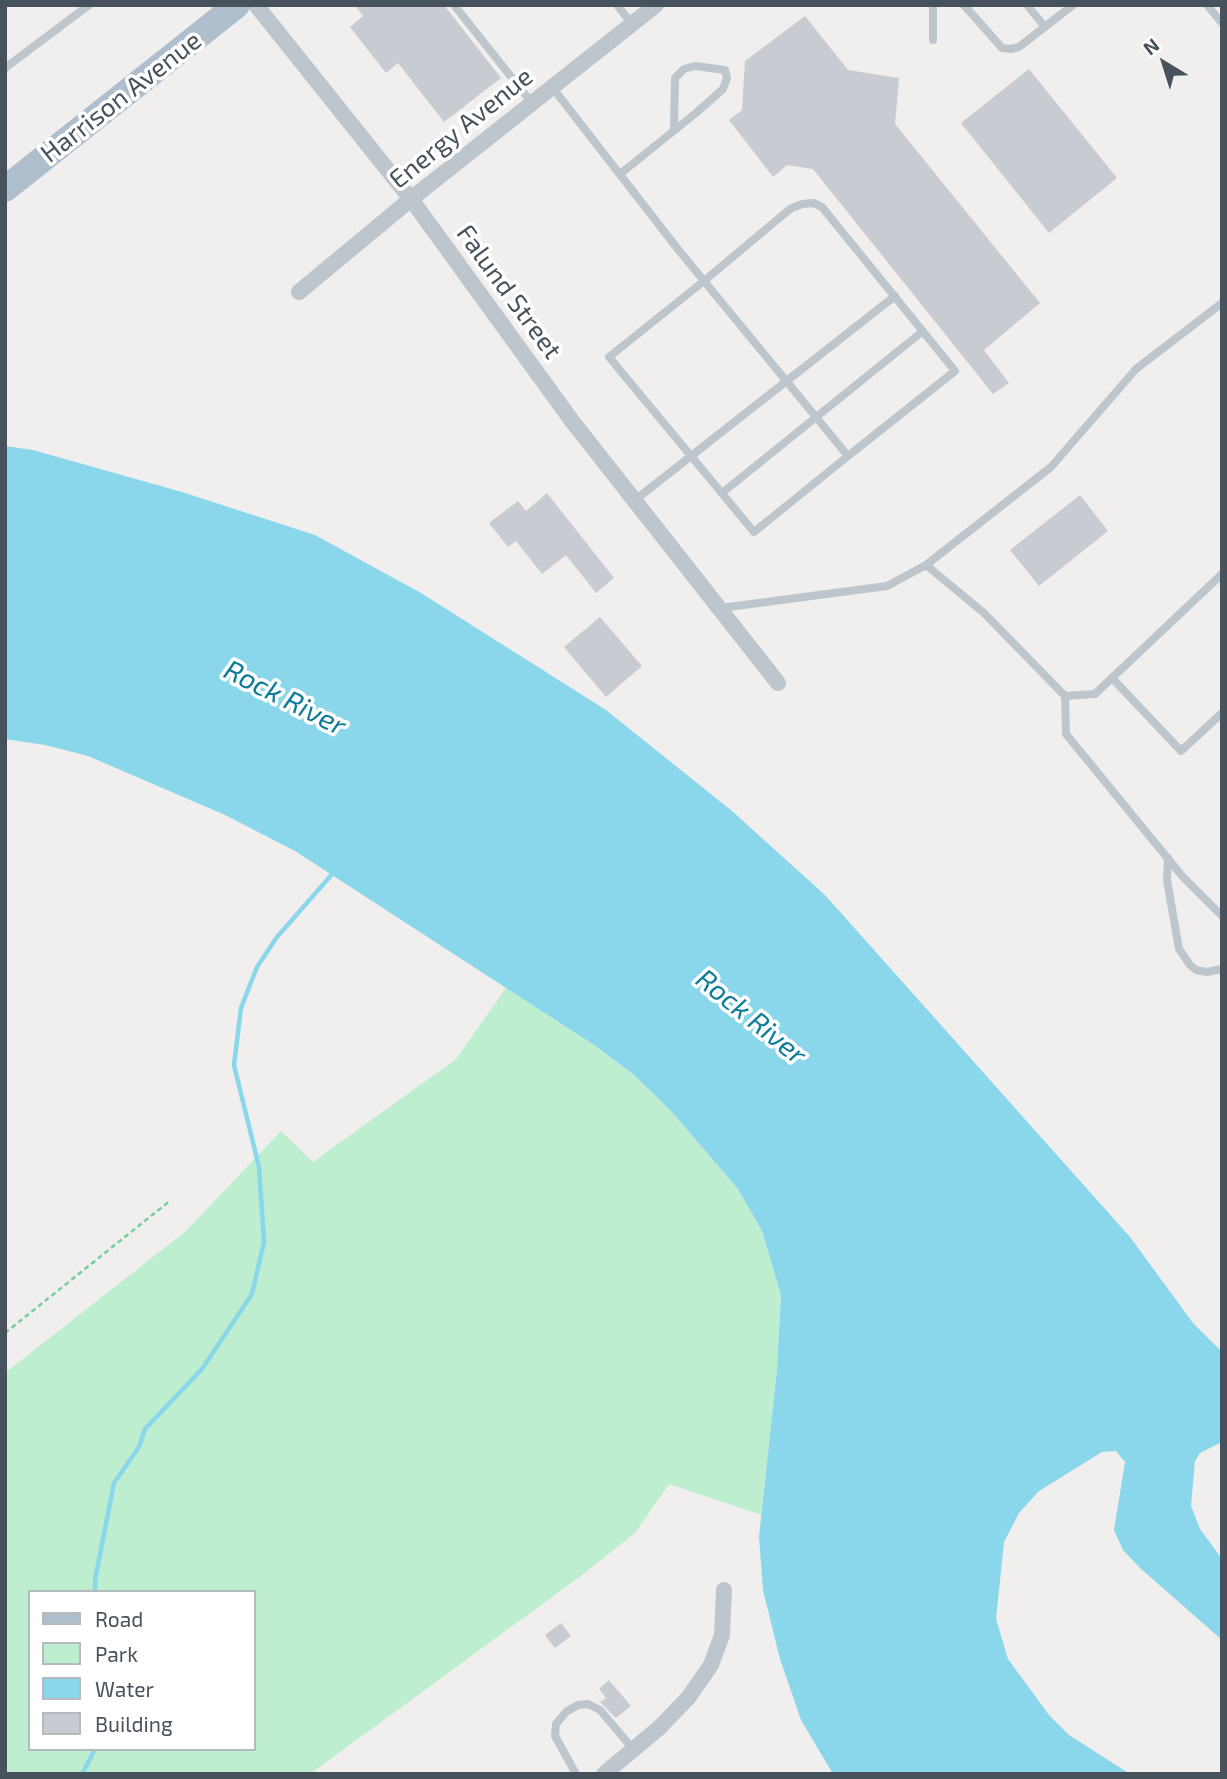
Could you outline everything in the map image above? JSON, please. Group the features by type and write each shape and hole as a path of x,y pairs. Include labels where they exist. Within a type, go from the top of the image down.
{"main road":[{"name":"Harrison Avenue","path":"5,189 237,5"}],"street":[{"name":"Falund Street","path":"256,5 411,199 572,421 778,683"},
{"name":"Energy Avenue","path":"299,292 411,199 656,5"},
{"path":"604,1774 659,1728 688,1698 712,1665 722,1635 724,1590"}],"lane":[{"path":"5,68 89,5"},
{"path":"454,5 532,103"},
{"path":"617,5 632,24"},
{"path":"933,5 933,40"},
{"path":"964,5 1002,48 1019,47 1073,5"},
{"path":"1027,5 1045,27"},
{"path":"1207,5 1222,23"},
{"path":"620,174 674,130 723,89 727,78 725,70 695,66 684,69 676,78 674,130"},
{"path":"552,87 704,281 848,456"},
{"path":"813,203 822,207 895,296 956,371 754,532 610,357 790,209 813,203"},
{"path":"635,500 895,296"},
{"path":"721,608 887,586 926,565 1051,467 1136,369 1222,303"},
{"path":"722,493 923,331"},
{"path":"926,565 984,612 1065,696 1066,734 1183,877 1222,916"},
{"path":"1065,696 1095,694 1222,574"},
{"path":"1112,678 1181,751 1222,712"},
{"path":"1168,858 1167,880 1179,949 1196,970 1207,972 1222,969"},
{"path":"576,1774 555,1736 556,1724 566,1712 578,1705 589,1704 600,1710 633,1749"}],"path":[{"path":"5,1333 171,1200"}],"green space":[{"path":"506,988 594,1045 633,1074 671,1111 738,1189 762,1231 781,1295 777,1369 761,1515 669,1484 635,1533 582,1575 310,1774 5,1774 5,1373 186,1231 281,1131 313,1162 456,1059"}],"water":[{"name":"Rock River","path":"5,446 33,450 182,492 315,535 421,593 606,710 732,811 825,895 1130,1237 1193,1323 1222,1352 1222,1442 1200,1453 1195,1461 1191,1506 1200,1529 1222,1559 1222,1640 1123,1550 1114,1530 1125,1462 1116,1451 1102,1452 1039,1491 1019,1513 1004,1542 996,1619 1008,1659 1049,1715 1069,1735 1130,1774 833,1774 801,1720 780,1659 763,1590 759,1537 777,1369 781,1295 762,1231 738,1189 671,1111 633,1074 594,1045 295,851 225,815 88,756 45,745 5,739"}],"building":[{"path":"355,5 444,5 501,78 444,122 398,63 386,73 350,27 363,16"},
{"path":"805,16 848,70 899,78 895,124 1040,303 984,350 1009,383 993,394 813,169 787,165 773,177 729,120 742,110 745,61"},
{"path":"1029,69 1117,178 1049,233 961,123"},
{"path":"547,493 614,578 596,593 566,555 542,574 516,541 508,547 489,523 518,501 526,511"},
{"path":"1080,495 1108,531 1039,586 1010,550"},
{"path":"600,617 642,666 606,697 564,647"},
{"path":"561,1623 571,1636 555,1648 545,1635"},
{"path":"609,1680 631,1706 616,1718 600,1702 606,1698 599,1689"}],"waterway":[{"path":"95,1590 114,1483 139,1447 145,1429 202,1369 252,1294 264,1242 259,1167 234,1065 241,1008 257,967 277,937 334,872"},
{"path":"82,1774 94,1751"}]}
